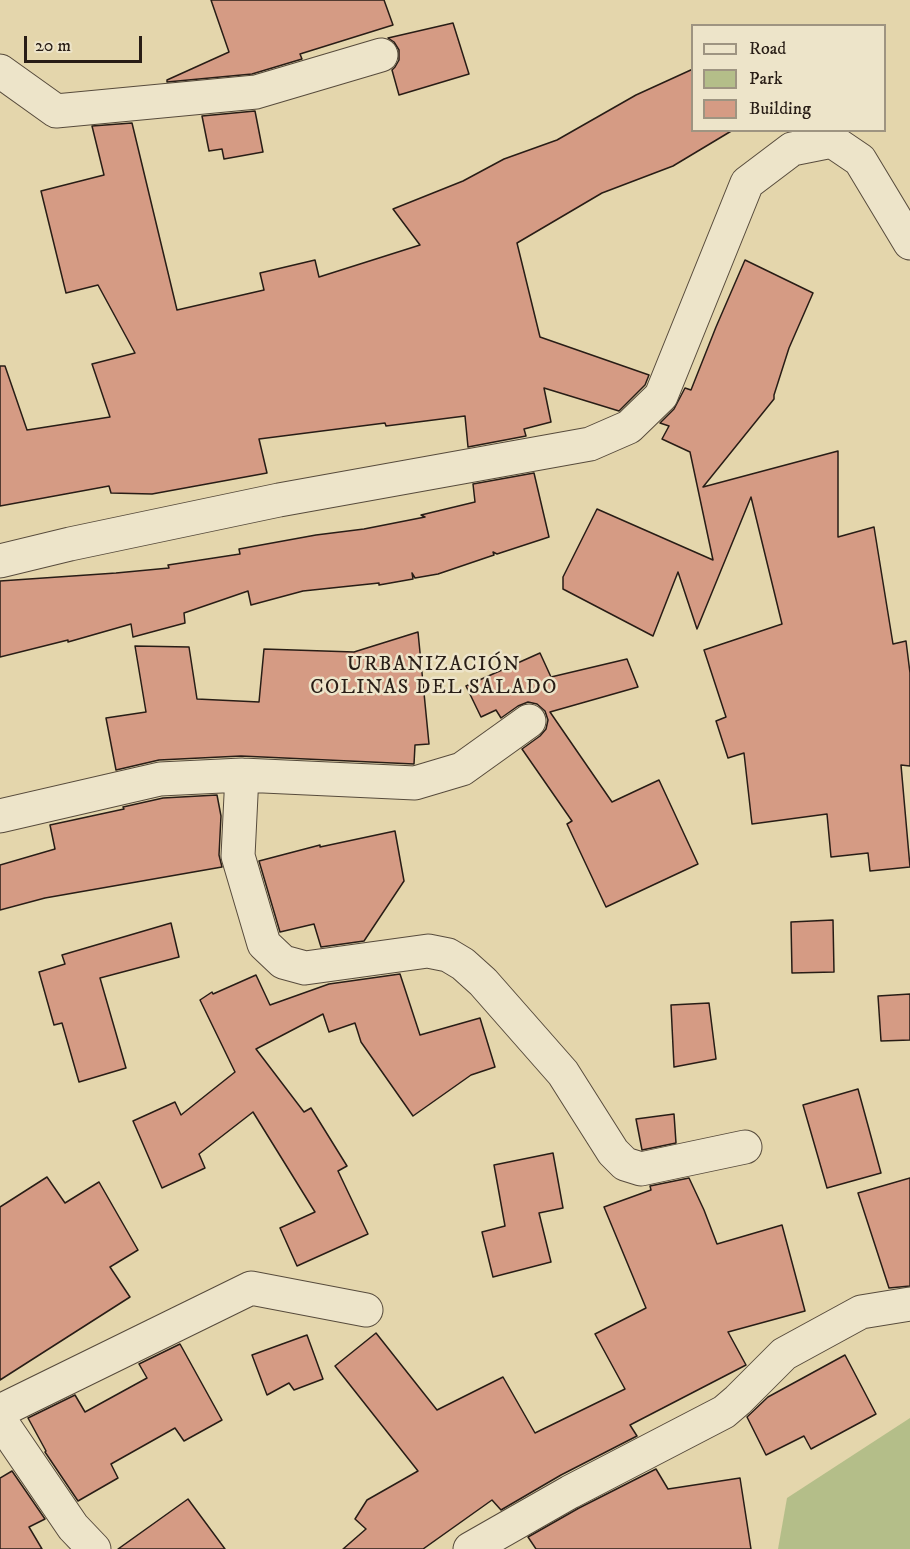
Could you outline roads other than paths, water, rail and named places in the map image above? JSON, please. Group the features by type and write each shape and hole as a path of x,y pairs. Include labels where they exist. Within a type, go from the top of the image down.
{"street":[{"path":"0,71 56,111 256,92 381,55"},
{"path":"0,561 279,500 590,444 629,427 661,396 747,183 792,149 832,141 860,160 910,243"},
{"path":"0,816 160,779 242,775 414,783 462,769 530,721"},
{"path":"242,775 238,856 264,944 283,962 305,968 428,951 448,955 464,964 483,982 563,1073 613,1152 625,1164 641,1169 745,1147"},
{"path":"0,1411 251,1288 366,1310"},
{"path":"470,1549 570,1492 724,1412 784,1354 861,1312 910,1304"},
{"path":"0,1419 73,1527 94,1549"}],"district":[{"name":"URBANIZACIÓN COLINAS DEL SALADO","path":"434,678"}]}
